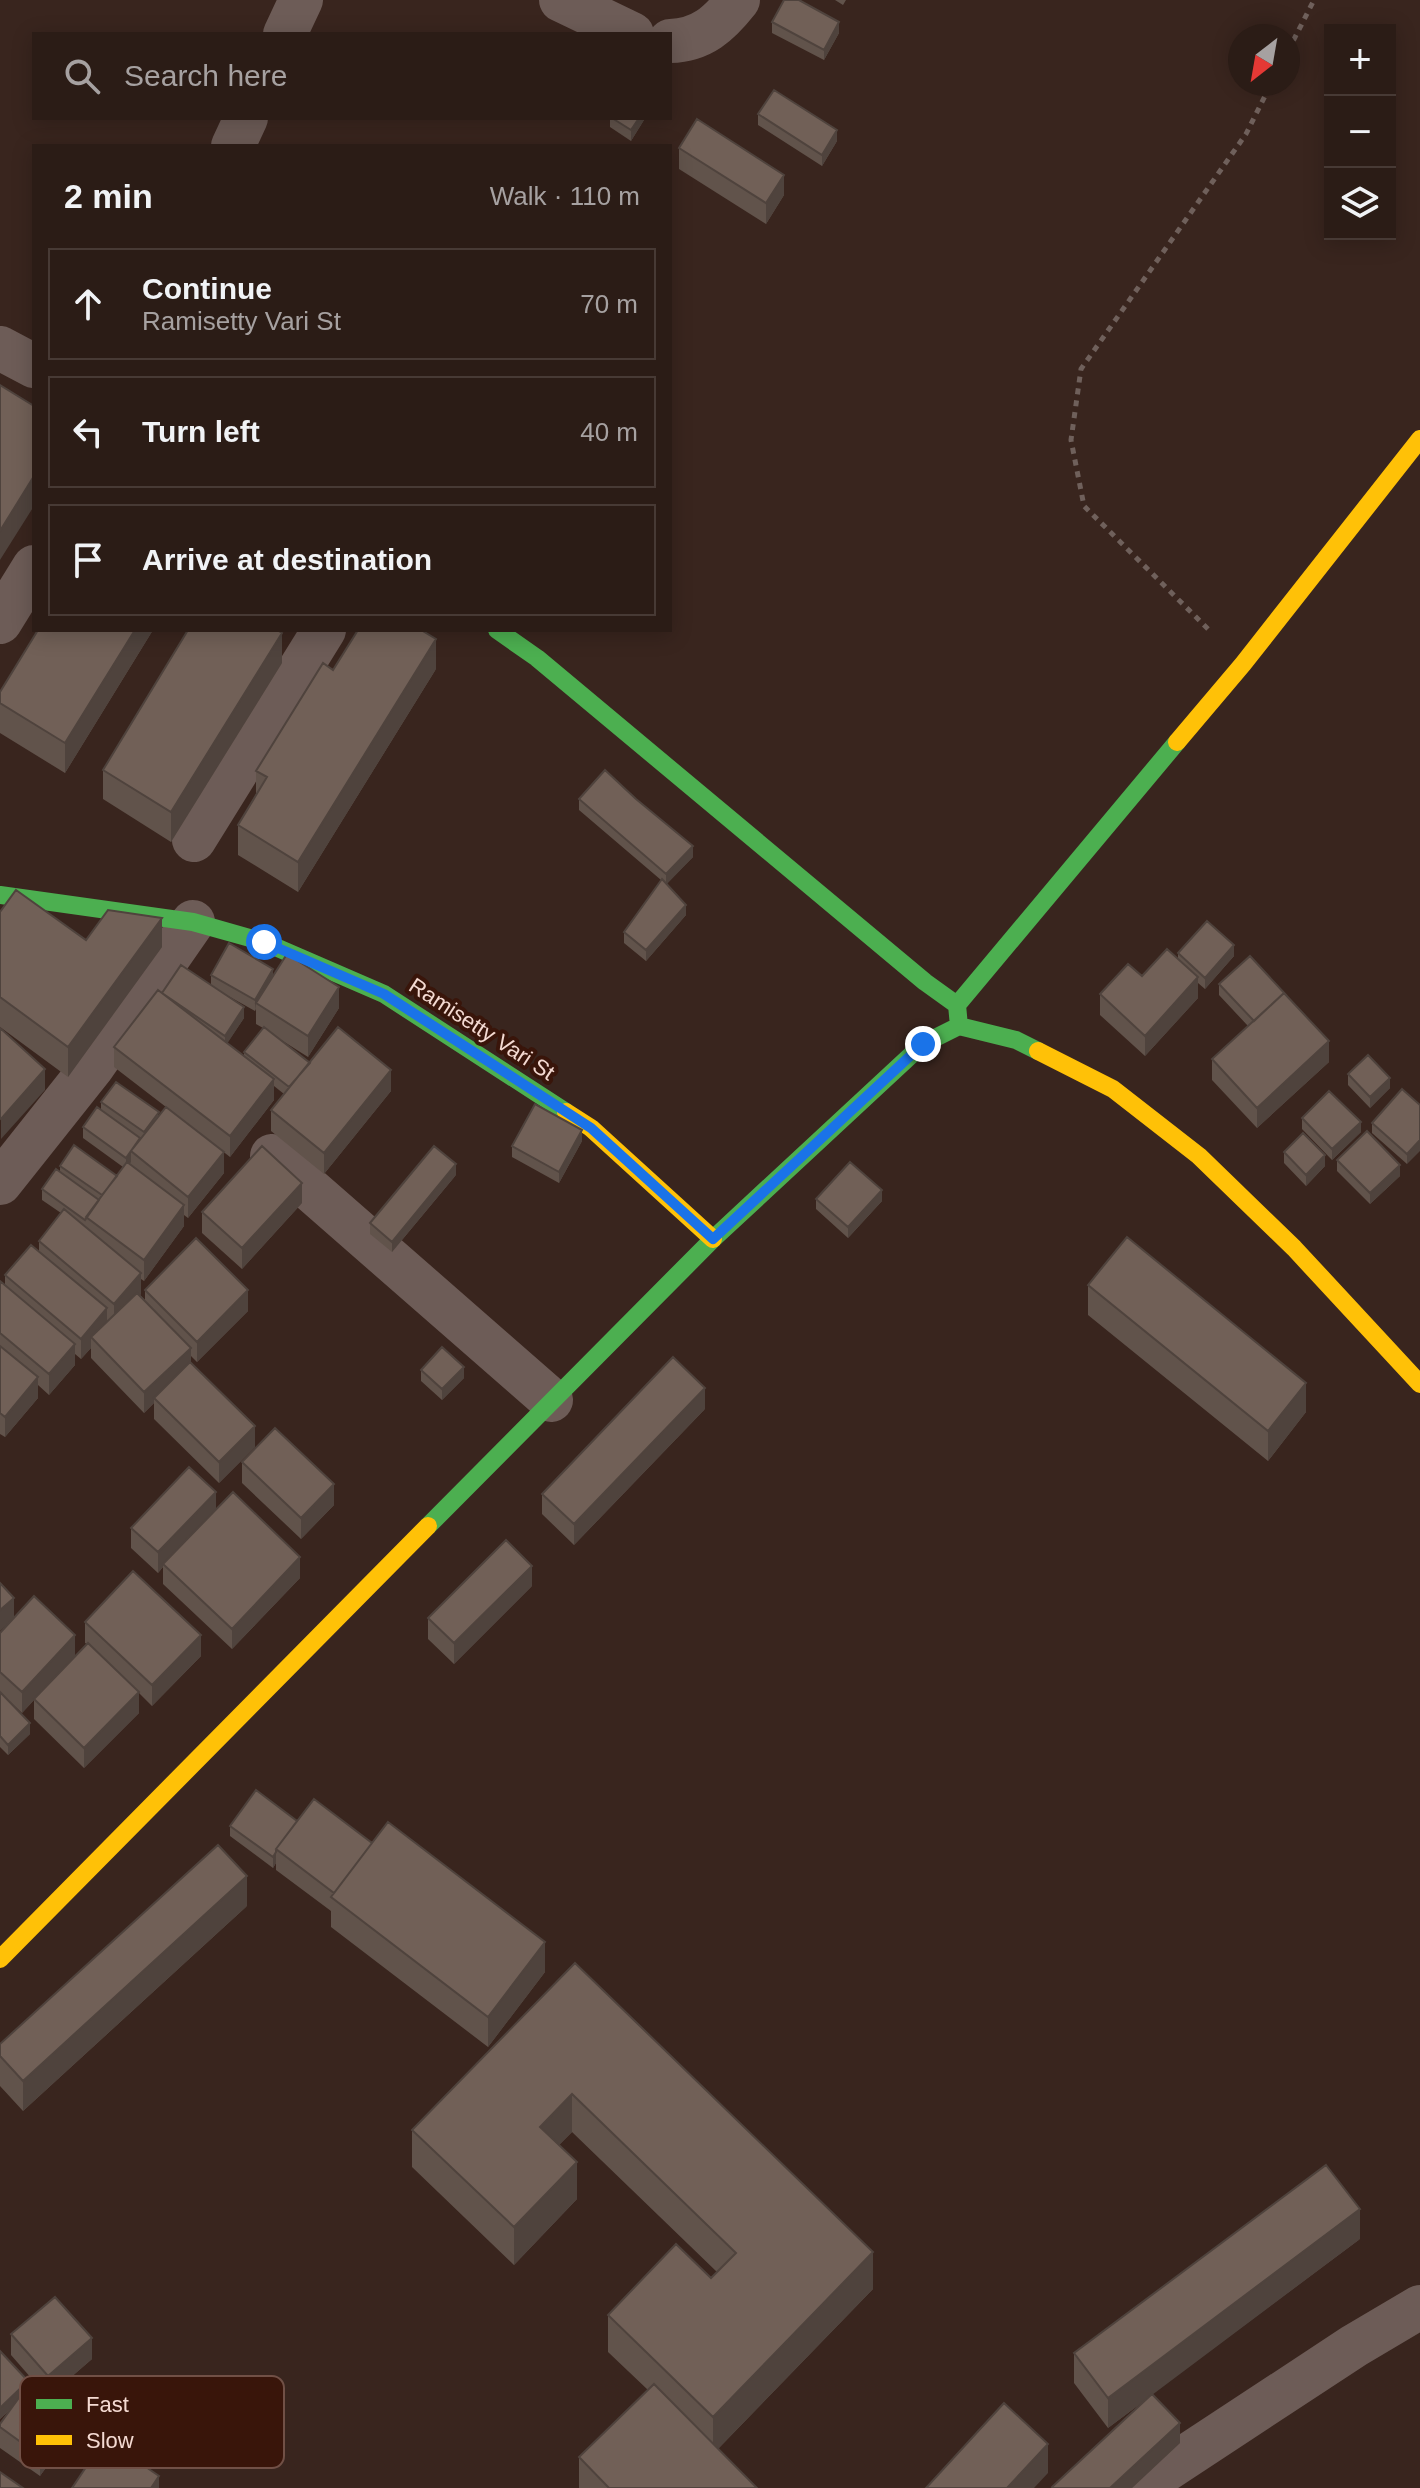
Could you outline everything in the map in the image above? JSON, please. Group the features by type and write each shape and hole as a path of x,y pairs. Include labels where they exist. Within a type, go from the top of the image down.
{"street":[{"path":"286,32 301,0"},
{"path":"561,0 628,32"},
{"path":"672,41 685,40 719,24 738,0"},
{"path":"234,144 245,120"},
{"path":"0,348 32,365"},
{"path":"959,1026 957,1005 1243,664 1420,439"},
{"path":"0,622 32,570"},
{"path":"194,840 323,632"},
{"path":"500,632 537,658 925,982 957,1005"},
{"name":"Ramisetty Vari St","path":"0,895 193,922 264,942 384,994 591,1128 713,1239"},
{"path":"0,1183 93,1066 193,922"},
{"path":"0,1959 713,1239 923,1044 959,1026 1016,1040 1113,1089 1199,1156 1294,1248 1420,1384"},
{"path":"272,1156 551,1400"},
{"path":"1148,2488 1164,2471 1354,2346 1420,2307"}],"path":[{"path":"1300,27 1314,0"},
{"path":"1243,664 1084,506 1071,440 1081,369 1246,134 1265,96"}],"building":[{"path":"784,0 799,0 839,22 824,50 772,22"},
{"path":"774,90 837,130 822,155 758,114"},
{"path":"697,119 784,175 766,203 679,148"},
{"path":"615,120 638,120 631,130"},
{"path":"0,385 32,405 32,479 0,531"},
{"path":"37,632 134,632 65,743 0,703 0,692"},
{"path":"187,632 282,633 171,812 103,770"},
{"path":"357,632 424,632 436,639 298,862 238,825 267,777 256,771 323,663 333,670"},
{"path":"605,770 693,846 666,874 579,799"},
{"path":"662,879 686,905 646,950 624,932"},
{"path":"16,890 86,940 108,910 162,918 68,1047 0,997 0,912"},
{"path":"1207,921 1234,945 1205,978 1178,953"},
{"path":"229,943 273,969 255,1000 211,975"},
{"path":"1167,949 1198,977 1145,1036 1100,994 1128,964 1142,976"},
{"path":"287,954 339,987 308,1036 256,1003"},
{"path":"1250,956 1287,996 1284,993 1254,1021 1219,984"},
{"path":"181,965 244,1007 225,1036 162,993"},
{"path":"158,990 274,1079 230,1136 114,1047"},
{"path":"1284,993 1329,1041 1257,1108 1212,1059"},
{"path":"264,1027 310,1063 289,1087 244,1052"},
{"path":"338,1027 391,1070 324,1153 271,1110"},
{"path":"0,1028 45,1069 1,1119 0,1118"},
{"path":"1368,1055 1390,1078 1370,1097 1348,1074"},
{"path":"116,1082 159,1112 144,1132 101,1102"},
{"path":"1402,1089 1420,1105 1420,1140 1407,1154 1372,1123"},
{"path":"1329,1091 1361,1122 1332,1149 1302,1118"},
{"path":"535,1104 582,1130 559,1172 512,1146"},
{"path":"97,1107 140,1138 126,1158 83,1127"},
{"path":"166,1107 224,1152 188,1197 131,1151"},
{"path":"1367,1131 1400,1165 1370,1193 1337,1160"},
{"path":"1303,1133 1325,1155 1306,1175 1284,1152"},
{"path":"74,1145 117,1176 102,1195 60,1166"},
{"path":"262,1146 302,1183 242,1248 202,1212"},
{"path":"434,1146 456,1164 392,1242 370,1223"},
{"path":"127,1162 184,1205 144,1260 86,1217"},
{"path":"850,1162 882,1190 848,1227 816,1199"},
{"path":"56,1169 99,1200 85,1220 42,1189"},
{"path":"64,1209 141,1273 114,1304 39,1241"},
{"path":"1127,1237 1306,1383 1268,1431 1088,1285"},
{"path":"196,1238 248,1290 197,1342 145,1290"},
{"path":"31,1245 107,1308 81,1339 5,1275"},
{"path":"0,1281 75,1344 49,1374 0,1333"},
{"path":"137,1293 191,1348 144,1392 91,1337"},
{"path":"0,1346 38,1377 5,1417 0,1413"},
{"path":"442,1347 464,1367 442,1389 421,1370"},
{"path":"673,1357 705,1388 574,1524 542,1494"},
{"path":"190,1362 255,1426 219,1462 154,1398"},
{"path":"275,1428 334,1484 301,1518 242,1462"},
{"path":"189,1467 216,1492 158,1552 131,1528"},
{"path":"233,1492 300,1557 232,1629 163,1564"},
{"path":"506,1540 532,1566 454,1643 428,1618"},
{"path":"133,1571 201,1635 152,1685 85,1622"},
{"path":"0,1583 14,1598 0,1610"},
{"path":"34,1596 75,1635 22,1692 0,1672 0,1633"},
{"path":"88,1643 139,1692 84,1748 34,1699"},
{"path":"0,1692 30,1723 8,1745 0,1736"},
{"path":"256,1790 297,1821 273,1857 230,1826"},
{"path":"314,1799 372,1843 334,1893 276,1849"},
{"path":"388,1822 545,1942 488,2017 331,1897"},
{"path":"218,1845 247,1876 23,2081 0,2056 0,2044"},
{"path":"575,1963 873,2252 713,2417 608,2315 676,2244 711,2278 736,2253 572,2094 540,2127 577,2162 514,2227 412,2130"},
{"path":"1326,2165 1360,2209 1108,2398 1074,2353"},
{"path":"55,2297 92,2338 48,2376 11,2334"},
{"path":"0,2351 23,2376 20,2376 20,2389 0,2408"},
{"path":"654,2384 757,2488 609,2488 579,2457"},
{"path":"1152,2394 1180,2423 1110,2488 1052,2487"},
{"path":"20,2396 20,2442 0,2424"},
{"path":"1004,2403 1048,2444 1007,2488 926,2488"},
{"path":"85,2468 147,2468 159,2476 151,2488 72,2488"},
{"path":"0,2472 23,2488 0,2488"}],"traffic: fast":[{"path":"500,632 537,658 925,982 957,1005"},
{"path":"959,1026 957,1005 1177,742"},
{"path":"0,895 193,922 264,942 384,994 566,1112"},
{"path":"428,1526 713,1239 923,1044 959,1026 1016,1040 1038,1051"}],"traffic: slow":[{"path":"1177,742 1243,664 1420,439"},
{"path":"1038,1051 1113,1089 1199,1156 1294,1248 1420,1384"},
{"path":"566,1112 591,1128 713,1239"},
{"path":"0,1959 428,1526"}],"route":[{"path":"264,942 384,994 591,1128 713,1239 923,1044"}]}
